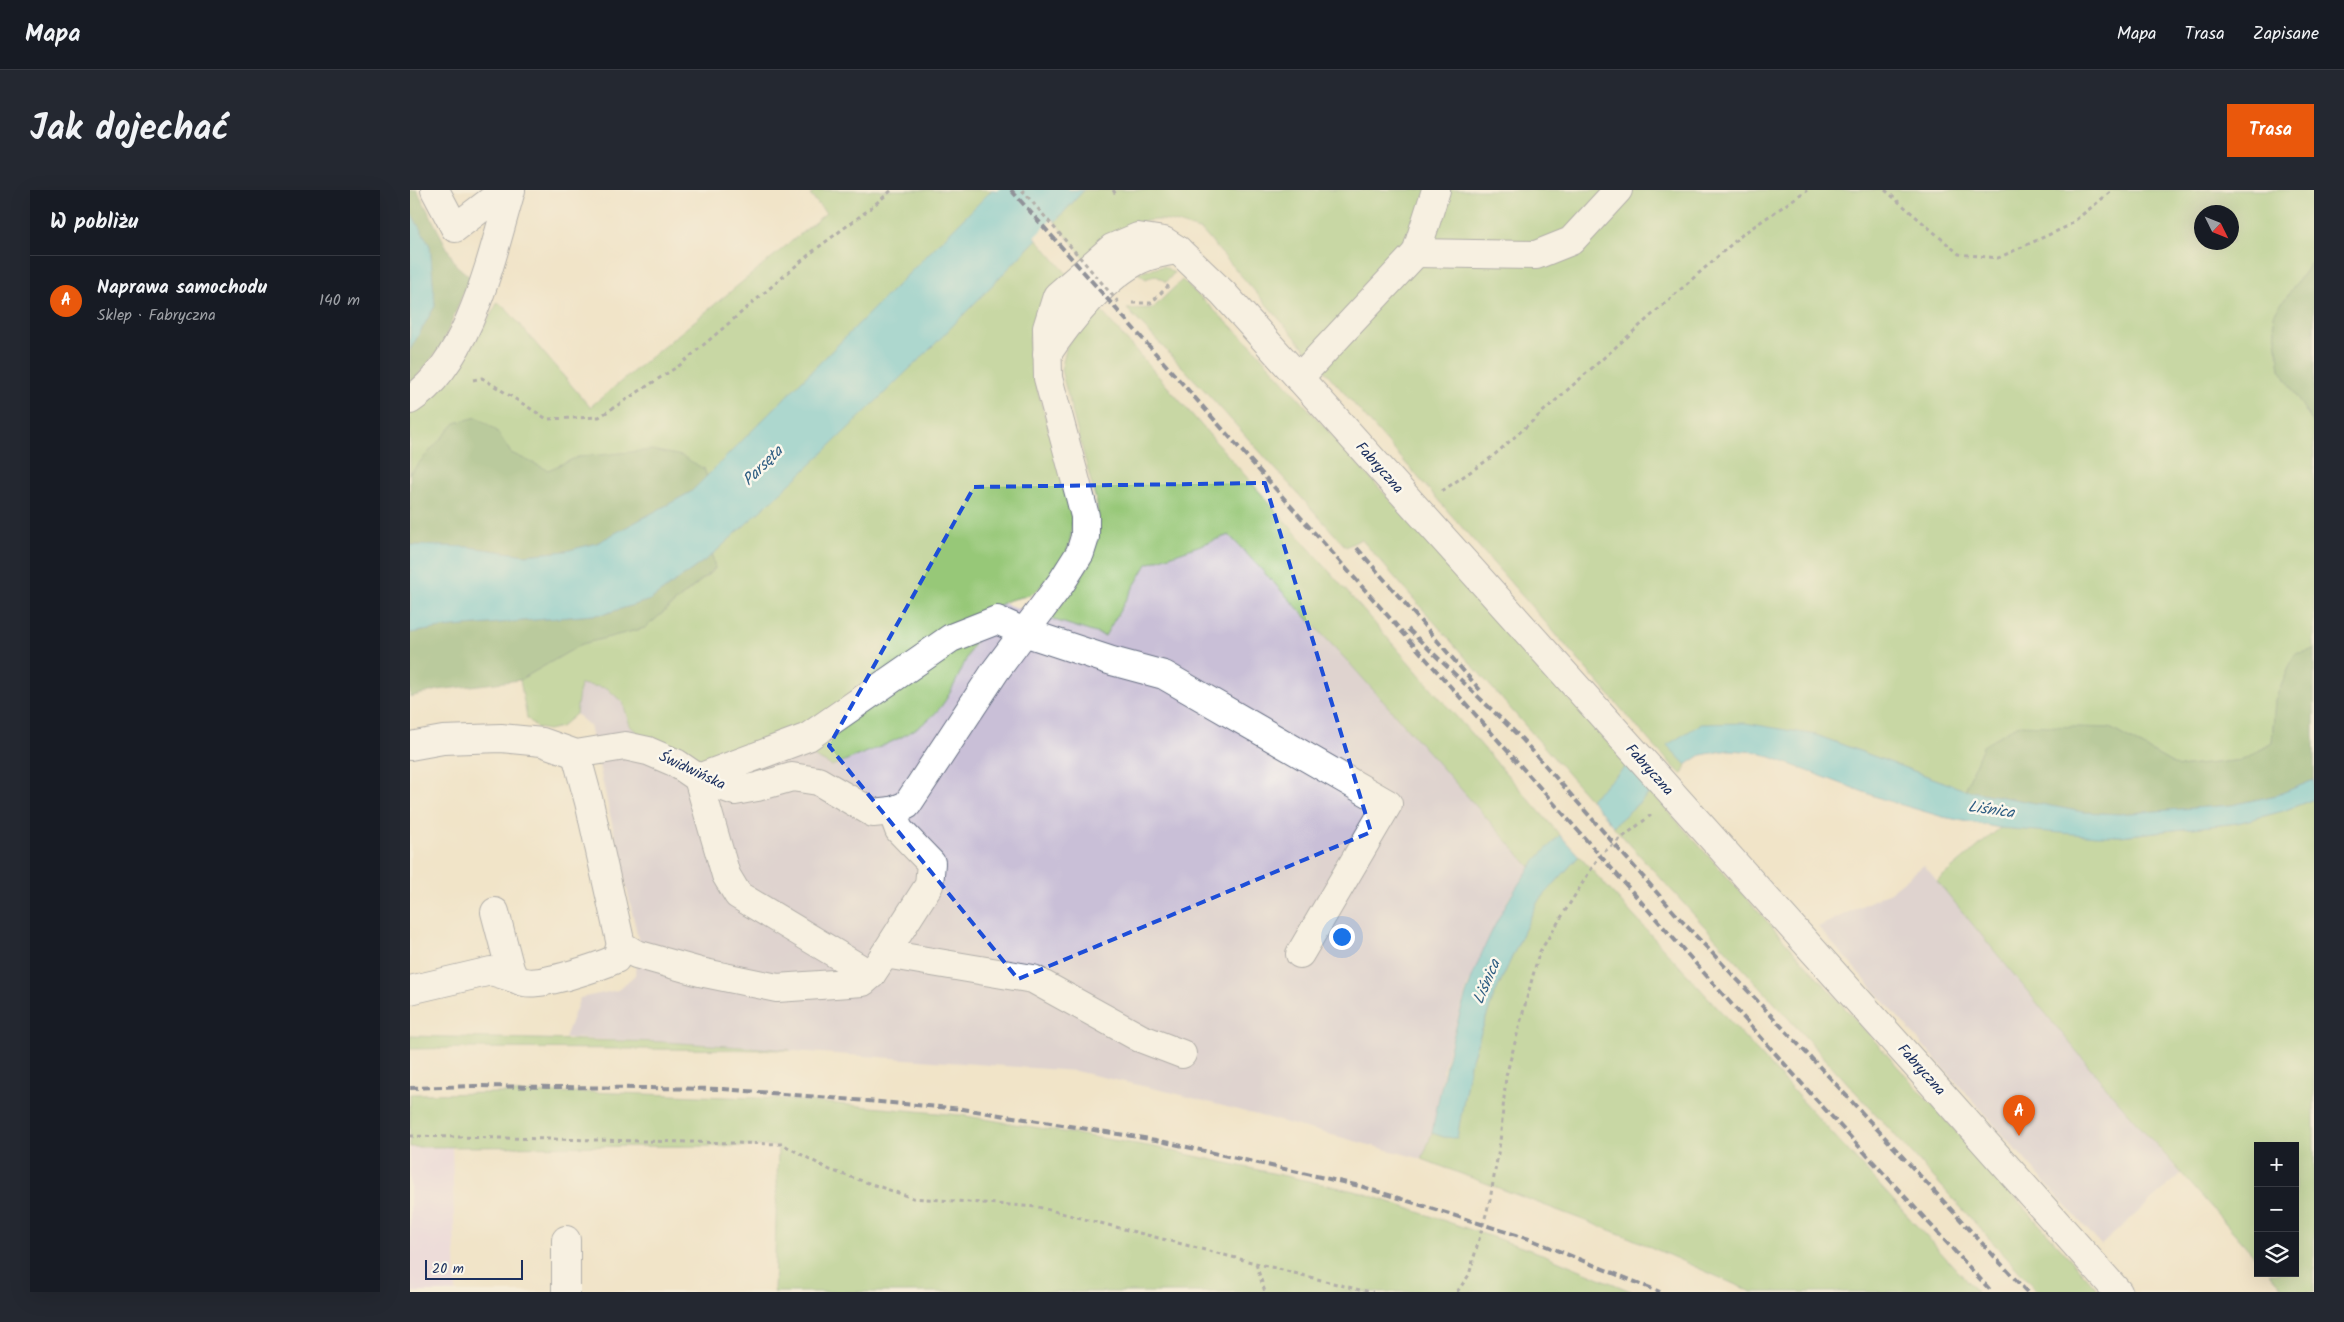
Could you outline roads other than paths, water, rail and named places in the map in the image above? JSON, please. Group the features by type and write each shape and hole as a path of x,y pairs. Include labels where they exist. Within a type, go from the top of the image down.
{"street":[{"path":"435,190 455,228 505,190"},
{"path":"418,395 452,356 482,288 511,190"},
{"path":"1299,378 1416,253 1436,190"},
{"path":"1416,253 1536,255 1571,241 1618,190"},
{"name":"Fabryczna","path":"1024,632 1080,553 1085,537 1085,516 1048,378 1047,354 1077,312 1125,268 1141,260 1178,250 1223,293 1674,798 1924,1073 2118,1292"},
{"path":"1182,1054 1140,1038 1033,979 878,965 738,895 726,875 698,778 808,737 951,638 997,620 1024,632 1112,661 1164,675 1388,804 1300,954"},
{"path":"621,945 636,954 682,967 777,988 863,982 878,965 929,885 932,863 899,830 892,811 907,804 996,670 1024,632"},
{"name":"Świdwińska","path":"410,746 443,740 501,738 542,742 576,754 625,746 648,751 676,763 698,778 735,791 758,787 792,777 818,781 874,813 892,811"},
{"path":"410,990 491,971 525,982 540,982 602,965 616,959 621,945 576,754"},
{"path":"495,912 514,978"},
{"path":"566,1240 566,1292"}],"water":[{"path":"992,190 995,190 1037,239 932,347 804,471 712,555 650,600 604,614 441,628 410,633 410,545 469,547 525,555 566,551 597,543 691,492"},
{"path":"1027,190 1084,190 1055,222"},
{"path":"410,211 430,246 435,306 410,350"},
{"name":"Liśnica","path":"1745,723 1816,735 1965,790 2083,812 2119,814 2232,805 2277,795 2314,780 2314,799 2283,811 2237,823 2120,836 2000,828 1943,817 1885,800 1757,752 1729,750 1701,755 1686,765 1667,745 1701,724"},
{"path":"1628,765 1651,792 1613,826 1590,799"},
{"name":"Liśnica","path":"1560,835 1579,856 1537,903 1493,998 1470,1064 1457,1138 1444,1137 1432,1133 1455,1029 1478,962 1509,899 1540,855"}],"waterway":[{"name":"Parsęta","path":"960,272 1039,190"}],"railway":[{"path":"1011,190 1812,1095 1992,1292"},
{"path":"1357,548 1480,690"},
{"path":"1408,629 1522,739 1681,920 1831,1079 2027,1292"},
{"path":"410,1088 474,1086 723,1089 963,1109 1156,1140 1360,1186 1529,1239 1660,1292"}],"place":[{"name":"Naprawa samochodu","path":"2019,1136"}]}
